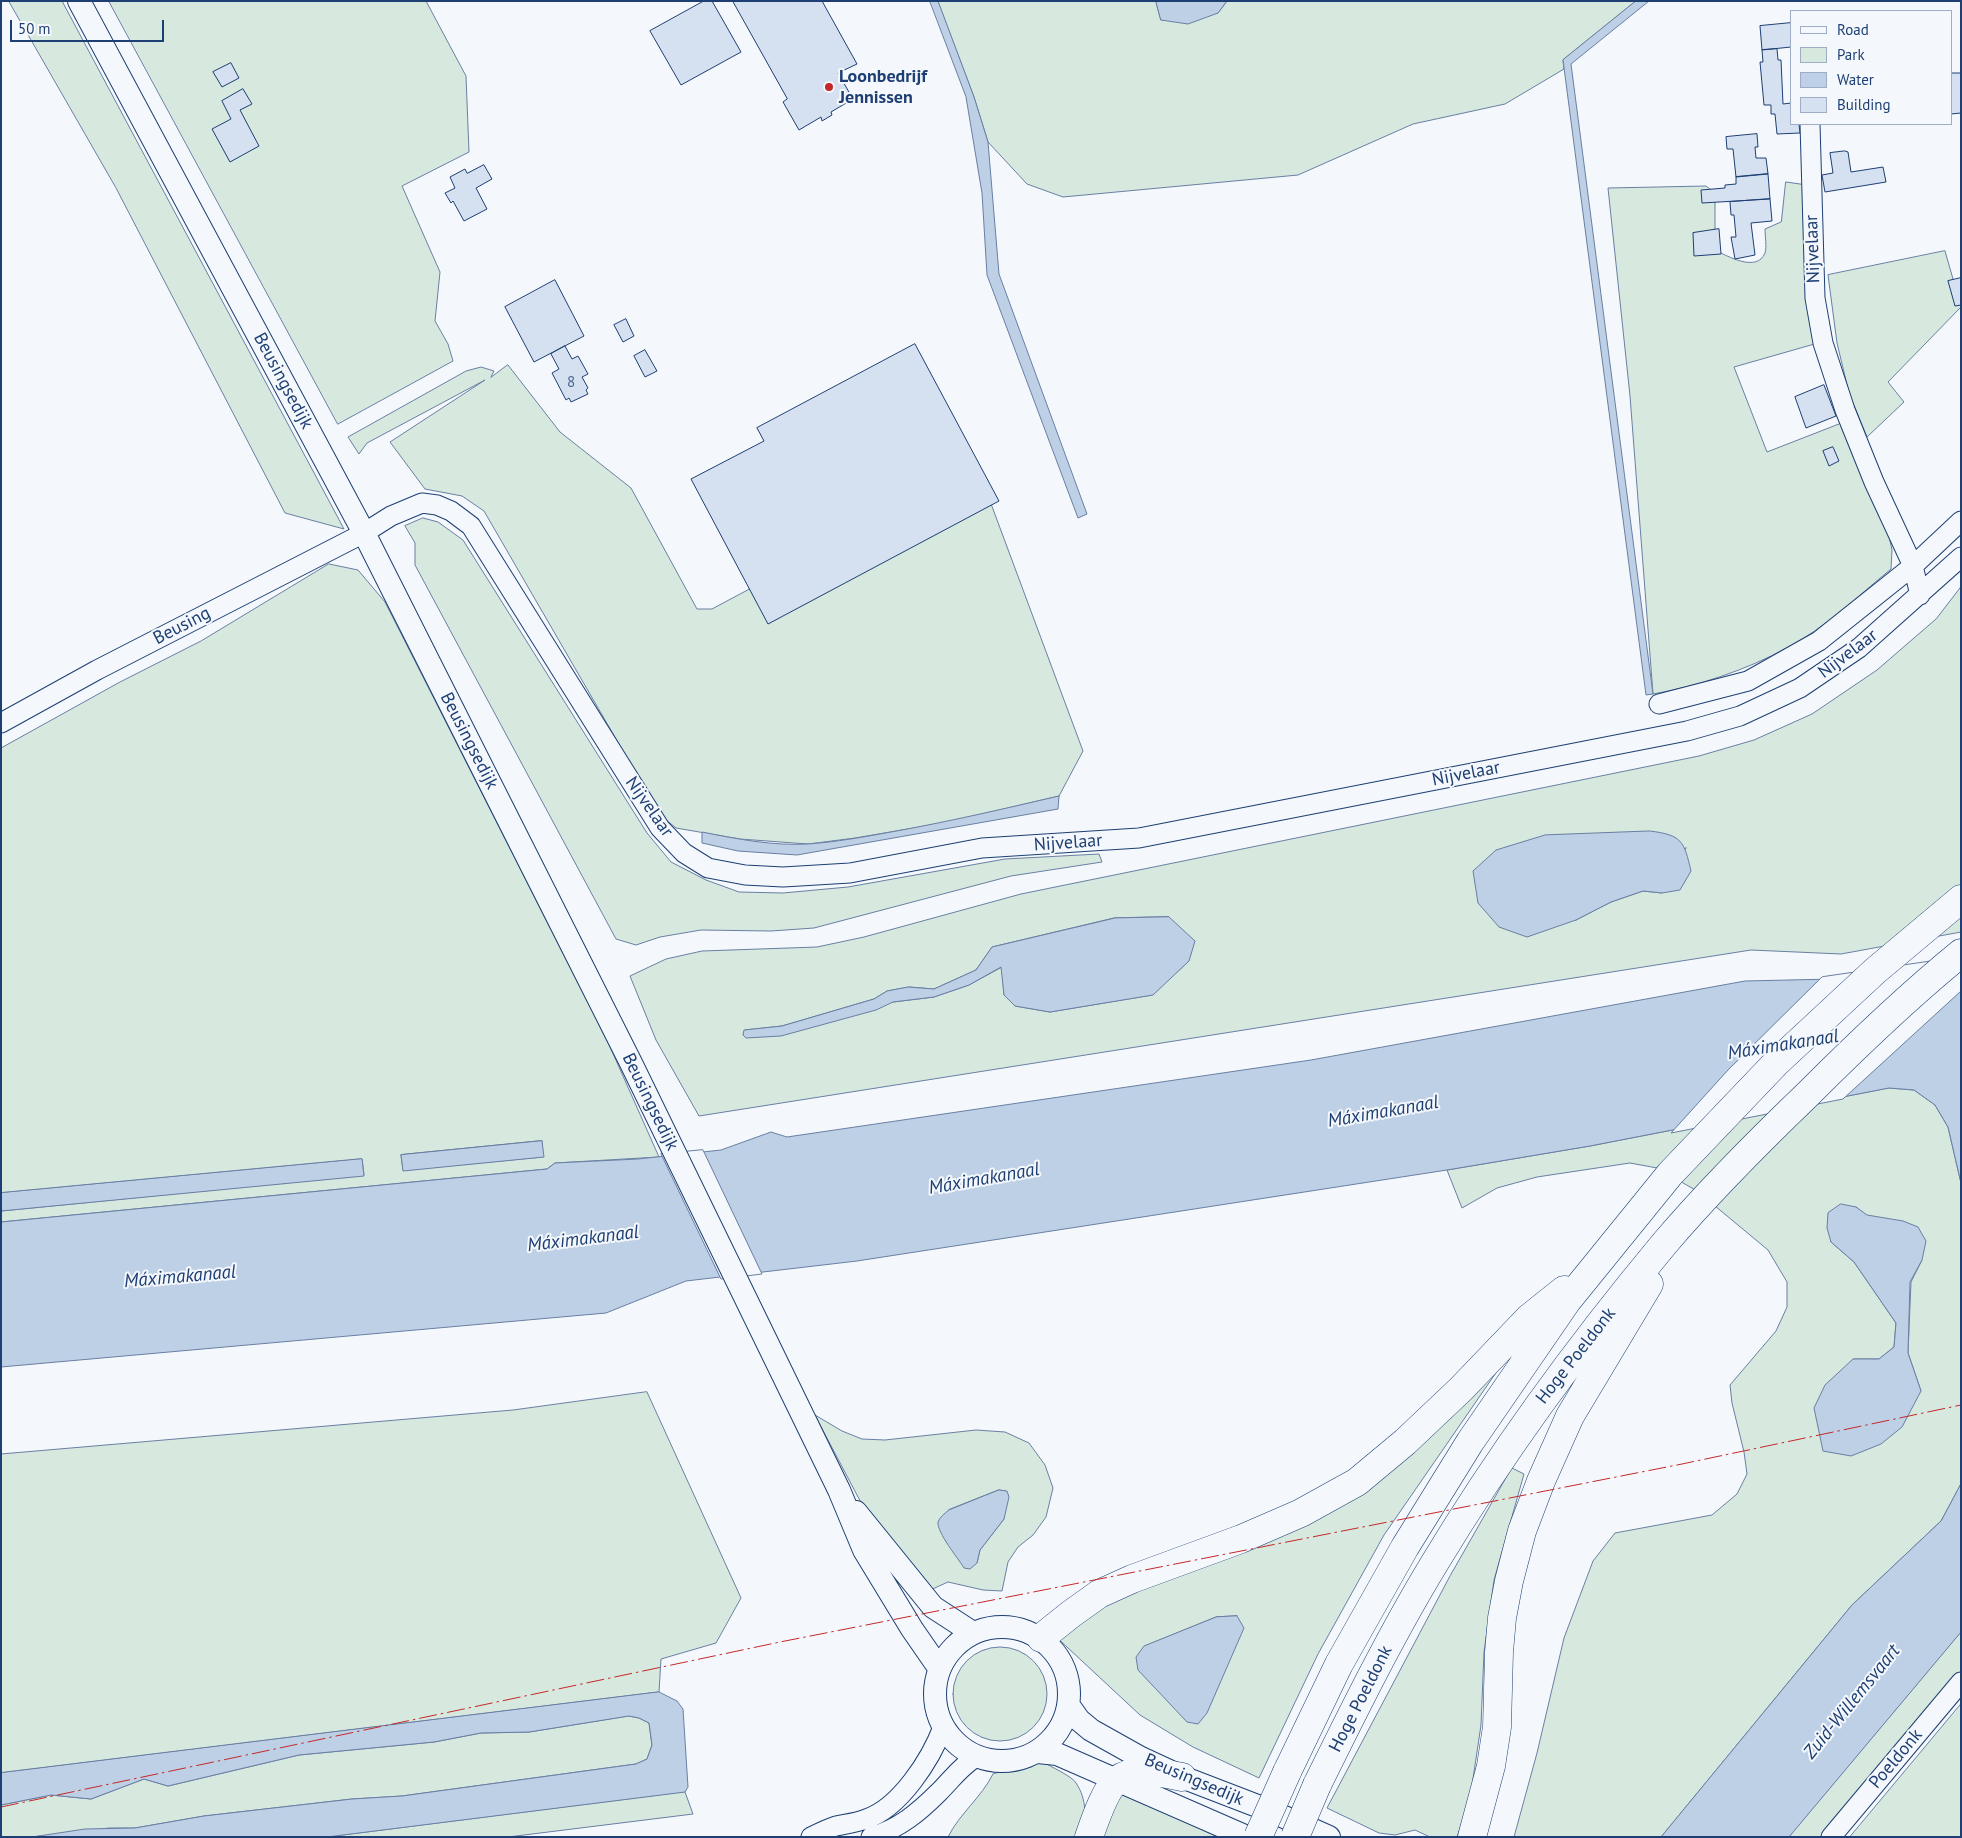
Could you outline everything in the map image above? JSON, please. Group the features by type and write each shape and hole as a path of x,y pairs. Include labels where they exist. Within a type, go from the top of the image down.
{"highway":[{"name":"Hoge Poeldonk","path":"1258,1837 1339,1664 1405,1547 1504,1390 1567,1301 1670,1174 1776,1063 1874,971 1961,899"},
{"name":"Hoge Poeldonk","path":"1295,1837 1317,1785 1398,1626 1434,1563 1532,1414 1665,1243 1742,1159 1852,1050 1961,954"},
{"path":"1472,1837 1492,1766 1497,1727 1502,1618 1508,1581 1522,1530 1541,1481 1570,1416 1646,1292 1665,1243"},
{"path":"1041,1638 1099,1594 1132,1579 1241,1539 1292,1517 1357,1482 1405,1442 1461,1389 1529,1318 1596,1264"},
{"path":"1089,1837 1098,1813 1116,1781 1126,1775 1139,1773 1160,1773 1182,1777"}],"street":[{"name":"Beusingsedijk","path":"79,1 364,533 631,1062 839,1490 864,1550 912,1629 940,1668"},
{"name":"Nijvelaar","path":"1810,125 1815,298 1823,343 1874,482 1913,566 1920,595"},
{"name":"Nijvelaar","path":"364,533 391,516 422,503 437,505 452,511 471,526 660,828 684,853 708,868 745,875 783,877 850,873 982,848 1139,838 1687,730 1740,716 1800,688 1859,648 1961,557"},
{"name":"Nijvelaar","path":"1659,704 1748,682 1819,641 1913,566 1961,522"},
{"name":"Beusing","path":"1,723 97,670 364,533"},
{"name":"Beusingsedijk","path":"839,1490 934,1607 972,1633"},
{"path":"1008,1626 1025,1630 1041,1638 1055,1651 1065,1668 1070,1687 1069,1706 1063,1724 1052,1740 1038,1752 1011,1761 996,1762 976,1757 963,1749 943,1727 937,1710 935,1692 940,1668 958,1643 972,1633 1008,1626"},
{"name":"Poeldonk","path":"1831,1837 1961,1682"},
{"name":"Beusingsedijk","path":"1069,1706 1079,1720 1091,1730 1116,1745 1182,1777 1273,1812 1329,1837"},
{"path":"810,1837 834,1827 867,1819 888,1807 919,1772 936,1744 943,1727"},
{"name":"Beusingsedijk","path":"1038,1752 1057,1754 1247,1837"},
{"path":"871,1837 902,1825 939,1792 963,1765 976,1757"}],"green space":[{"path":"9,1 62,1 344,529 285,513 116,188"},
{"path":"109,1 426,1 466,76 469,152 402,186 440,272 435,321 448,344 453,361 338,424"},
{"path":"938,1 1156,1 1161,20 1218,13 1227,1 1636,1 1563,60 1564,69 1505,104 1413,124 1298,175 1063,197 1027,184 988,142 974,97"},
{"path":"1786,182 1807,185 1818,343 1734,367 1767,452 1844,422 1886,522 1892,550 1891,569 1815,631 1787,648 1722,676 1687,687 1653,694 1630,396 1608,188 1706,186 1715,193 1715,250 1734,259 1756,262 1765,253 1765,229 1781,222"},
{"path":"1945,251 1961,307 1888,382 1904,402 1867,437 1849,393 1837,343 1828,275"},
{"path":"508,365 560,432 631,488 697,609 712,609 961,476 987,493 1083,751 1059,796 949,822 808,844 740,839 676,828 660,815 484,511 462,496 425,489 390,442 485,380 367,443 359,454 348,437 466,371 481,367 494,371 491,377"},
{"path":"423,518 438,522 463,540 647,833 671,862 706,880 739,892 783,893 848,887 1005,859 1099,854 1102,862 1011,876 814,928 771,931 701,930 660,937 636,945 616,939 415,565 415,543 405,526"},
{"path":"329,564 358,570 385,602 607,1040 659,1157 555,1163 547,1169 1,1222 1,1211 364,1175 362,1159 1,1193 1,748 120,682 201,641","holes":["542,1141 543,1157 403,1170 401,1155"]},
{"path":"1961,587 1961,932 1841,954 1751,950 699,1116 656,1040 630,976 666,959 702,951 817,947 864,937 1021,894 1699,756 1754,740 1812,714 1877,670 1936,619","holes":["1686,848 1662,893 1643,891 1611,902 1576,920","1169,917 1189,961 1152,995 1050,1012 1015,1006 1004,995 1002,967 969,985 934,997 893,1002 743,1035 745,1030 782,1026 874,999 887,991 909,987 934,989 976,970 992,947 1114,918"]},
{"path":"1889,1088 1914,1090 1935,1105 1948,1127 1961,1183 1961,1484 1941,1521 1852,1605 1661,1837 1514,1837 1537,1753 1564,1638 1593,1561 1615,1533 1712,1515 1737,1494 1747,1474 1730,1385 1776,1331 1787,1307 1787,1282 1768,1250 1697,1191 1657,1168 1630,1163 1537,1177 1497,1188 1462,1208 1447,1170 1590,1146","holes":["1856,1207 1922,1260 1911,1282 1908,1353 1921,1391 1853,1359 1879,1359 1894,1347 1896,1323 1854,1262 1831,1242"]},
{"path":"1502,1364 1384,1535 1318,1654 1259,1778 1193,1747 1140,1715 1053,1634 1082,1611 1301,1522","holes":["1237,1616 1145,1646 1216,1617"]},
{"path":"647,1392 741,1598 716,1643 661,1659 659,1692 1,1773 1,1454 513,1410"},
{"path":"815,1415 842,1431 862,1439 885,1440 976,1430 1005,1432 1029,1443 1045,1465 1053,1488 1046,1517 1033,1535 1018,1547 1008,1562 1002,1591 983,1590 948,1582 928,1591 865,1510","holes":["999,1490 1006,1491 1004,1519 980,1550 977,1563 949,1510"]},
{"path":"1512,1468 1524,1474 1494,1580 1484,1652 1481,1725 1470,1799 1457,1837 1430,1837 1415,1830 1395,1835 1379,1833 1327,1808 1450,1576"},
{"path":"1961,1632 1961,1671 1820,1837 1789,1837"},
{"path":"1000,1647 1018,1650 1033,1661 1044,1676 1047,1694 1044,1712 1033,1727 1018,1738 1000,1741 982,1738 967,1727 956,1712 953,1694 956,1676 967,1661 982,1650"},
{"path":"1961,1704 1961,1837 1850,1837"},
{"path":"629,1716 649,1723 652,1745 647,1759 636,1764 402,1796 352,1799 204,1816 135,1828 109,1828 32,1837 1,1837 1,1805 51,1795 91,1799 144,1779 168,1786 299,1755 434,1742 481,1733 529,1732"},
{"path":"1043,1762 1070,1777 1080,1789 1085,1817 1080,1837 948,1837 958,1820 983,1791 993,1774"},
{"path":"685,1792 693,1814 508,1837 327,1837"},
{"path":"1120,1792 1218,1837 1097,1837"}],"water":[{"path":"930,1 938,1 974,97 988,142 999,274 1087,514 1078,518 987,275 982,193 966,97"},
{"path":"1156,1 1227,1 1218,13 1188,24 1161,20"},
{"path":"1636,1 1649,1 1571,64 1653,694 1646,695 1563,60"},
{"path":"1059,796 1058,809 797,855 738,851 702,843 702,832 782,844 839,841 933,824"},
{"path":"1650,831 1669,835 1680,841 1683,846 1691,871 1680,890 1662,893 1643,891 1611,902 1576,920 1527,937 1499,927 1478,903 1473,871 1496,850 1545,835"},
{"path":"1169,917 1195,941 1189,961 1153,995 1050,1012 1015,1006 1004,995 1001,967 969,985 934,997 893,1002 876,1010 781,1036 746,1038 743,1035 744,1030 782,1026 874,999 887,991 908,987 934,989 976,970 992,947 1115,918"},
{"name":"Máximakanaal","path":"1961,960 1961,1183 1948,1127 1935,1105 1914,1090 1889,1088 1590,1146 1447,1170 857,1261 686,1281 606,1313 1,1367 1,1222 547,1169 555,1163 638,1159 721,1150 771,1132 787,1137 1311,1060 1745,981 1833,979"},
{"path":"542,1141 544,1157 403,1171 401,1155"},
{"path":"362,1159 364,1176 1,1211 1,1193"},
{"path":"1841,1204 1856,1207 1867,1215 1903,1221 1918,1227 1926,1241 1922,1260 1910,1282 1908,1353 1921,1391 1902,1427 1881,1444 1851,1456 1823,1451 1814,1408 1825,1385 1853,1359 1879,1359 1894,1347 1896,1323 1854,1262 1831,1242 1827,1228 1828,1213"},
{"name":"Zuid-Willemsvaart","path":"1961,1484 1961,1632 1789,1837 1661,1837 1852,1605 1941,1521"},
{"path":"999,1490 1007,1491 1009,1497 1004,1519 980,1550 977,1563 970,1569 964,1568 944,1539 938,1522 949,1510"},
{"path":"1237,1616 1244,1628 1207,1713 1198,1724 1187,1722 1138,1670 1136,1657 1144,1646 1216,1617"},
{"path":"659,1692 677,1701 683,1709 688,1787 685,1792 327,1837 32,1837 85,1829 135,1828 204,1816 352,1799 402,1796 636,1764 647,1759 652,1745 649,1723 629,1716 529,1732 481,1733 434,1742 299,1755 168,1786 144,1779 91,1799 51,1795 1,1805 1,1773"}],"pier":[{"path":"1961,957 1961,991 1843,1099 1671,1133 1728,1070 1822,977"},
{"path":"703,1150 762,1274 721,1279 661,1154"}],"building":[{"path":"704,1 712,1 741,52 681,85 650,31"},
{"path":"733,1 822,1 857,64 838,73 853,99 831,112 832,115 822,121 821,117 799,130 783,102 787,99"},
{"path":"1790,23 1790,47 1762,50 1760,26"},
{"path":"1777,49 1778,60 1781,60 1783,104 1790,103 1790,125 1799,125 1800,133 1777,134 1775,114 1771,114 1771,105 1764,105 1760,62 1763,62 1762,50"},
{"path":"231,63 239,78 222,87 213,72"},
{"path":"1952,73 1961,73 1961,113 1952,114"},
{"path":"243,89 252,104 240,110 259,146 230,162 212,129 231,119 222,101"},
{"path":"1757,134 1758,147 1755,147 1756,158 1766,158 1768,174 1736,177 1733,149 1727,149 1726,137"},
{"path":"1848,152 1851,172 1883,167 1886,182 1825,192 1822,175 1833,173 1830,153"},
{"path":"484,165 492,179 476,188 487,209 464,221 453,201 451,203 445,193 455,188 450,177 465,169 467,173"},
{"path":"1768,174 1770,199 1702,203 1701,190 1725,188 1725,185 1736,184 1736,177"},
{"path":"1770,199 1772,221 1751,223 1755,255 1735,259 1731,237 1736,237 1734,215 1731,215 1730,202"},
{"path":"1719,229 1721,254 1694,256 1693,233"},
{"path":"1961,278 1961,305 1955,306 1948,281"},
{"path":"555,280 584,336 534,362 505,307"},
{"path":"626,319 634,336 623,342 614,325"},
{"path":"915,344 999,501 768,624 691,479 764,441 757,428"},
{"path":"565,346 572,359 578,356 588,374 582,377 588,388 586,390 588,394 571,402 569,398 566,400 552,373 559,369 551,354"},
{"path":"645,350 657,371 645,377 634,356"},
{"path":"1824,385 1836,416 1806,428 1795,397"},
{"path":"1833,447 1839,461 1829,466 1823,451"}],"power":[{"path":"1,1807 780,1642 1682,1464 1961,1405"}],"place":[{"name":"Loonbedrijf Jennissen","path":"829,87"}]}
